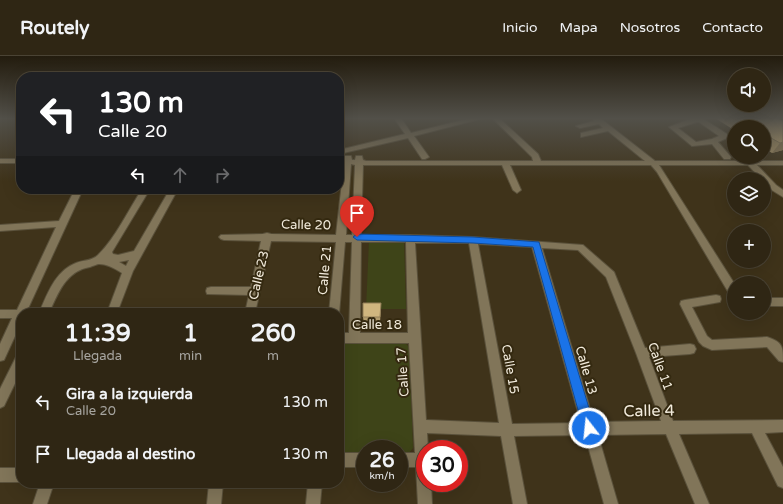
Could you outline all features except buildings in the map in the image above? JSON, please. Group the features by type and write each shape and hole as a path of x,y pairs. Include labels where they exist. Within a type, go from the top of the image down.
{"street":[{"path":"344,151 393,139"},
{"path":"412,139 425,157"},
{"path":"516,139 537,160"},
{"path":"621,139 653,163 667,182 727,281"},
{"path":"688,139 695,144 718,139"},
{"path":"714,141 727,154"},
{"path":"344,161 425,157 653,163 727,163"},
{"path":"359,160 505,163 537,160 645,157 727,157"},
{"path":"771,158 783,159"},
{"path":"771,160 783,159"},
{"path":"354,338 359,160"},
{"path":"0,161 16,161"},
{"path":"505,163 517,190"},
{"path":"751,164 783,194"},
{"path":"23,308 77,194"},
{"path":"98,261 107,251 143,194"},
{"path":"114,308 128,271 171,194"},
{"name":"Calle 21","path":"334,308 342,194"},
{"path":"0,228 62,224"},
{"name":"Calle 20","path":"224,237 267,236 410,238 473,240 580,247"},
{"name":"Calle 23","path":"251,308 267,236"},
{"name":"Calle 17","path":"410,238 414,338 421,440"},
{"name":"Calle 15","path":"473,240 520,504"},
{"name":"Calle 13","path":"536,244 610,504"},
{"name":"Calle 11","path":"580,247 610,275 642,353 669,427 702,504"},
{"path":"107,251 109,256 118,259 138,254"},
{"path":"46,308 60,280 67,272 78,266 98,261 114,264 128,271"},
{"path":"211,291 254,291"},
{"path":"716,299 685,304 707,344 767,342 773,344 783,357"},
{"path":"771,302 783,302"},
{"path":"0,314 16,314"},
{"path":"0,356 16,322"},
{"name":"Calle 18","path":"344,338 414,338"},
{"path":"642,353 690,349"},
{"path":"0,402 16,369"},
{"name":"Calle 4","path":"420,426 508,430 783,426"},
{"path":"755,426 783,481"},
{"path":"344,460 356,460"},
{"path":"0,475 16,475"},
{"path":"40,504 45,488"},
{"path":"214,504 216,488"},
{"path":"313,504 315,488"},
{"name":"Calle 17","path":"424,492 425,504"}],"green space":[{"path":"404,240 406,309 366,309 369,241"},
{"path":"344,343 405,343 409,347 413,448 408,454 408,440 356,440 356,454 344,454"}],"route":[{"path":"357,237 473,240 536,244 589,428"}]}
